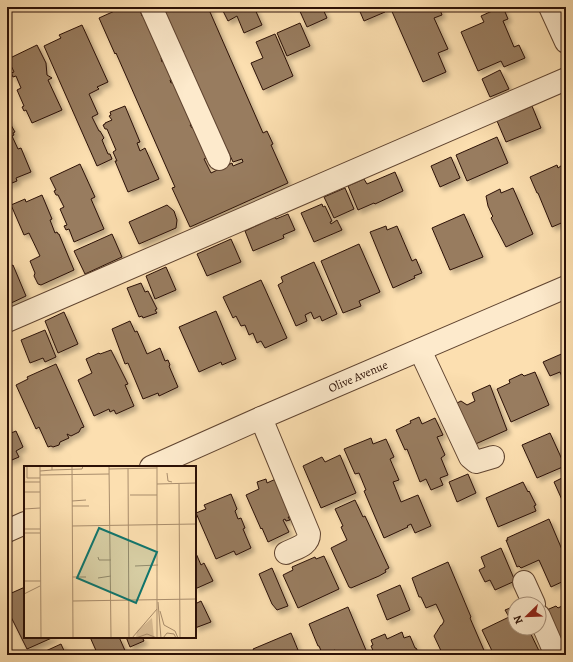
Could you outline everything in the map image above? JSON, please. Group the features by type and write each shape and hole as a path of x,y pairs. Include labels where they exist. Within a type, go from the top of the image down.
{"street":[{"path":"152,7 219,159"},
{"path":"550,7 566,42"},
{"path":"7,321 566,79"},
{"name":"Olive Avenue","path":"153,466 566,287"},
{"path":"420,350 470,457 476,462 493,457"},
{"path":"261,418 309,534 309,539 306,544 286,553"},
{"path":"7,531 24,523"},
{"path":"524,582 530,596"},
{"path":"547,634 556,655"}],"building":[{"path":"127,7 141,7 144,12 141,13 142,16 145,15 163,57 161,58 162,62 165,60 173,79 170,80 171,83 174,82 193,123 190,125 192,128 194,127 208,157 204,159 211,173 232,163 233,166 243,162 242,159 233,162 227,149 225,150 191,74 193,73 192,70 189,72 181,53 184,52 182,49 180,50 161,7 209,7 263,133 267,131 273,144 271,145 288,183 190,227 172,188 175,187 99,18"},
{"path":"221,7 254,7 262,25 244,33 237,16 228,21"},
{"path":"298,7 322,7 327,18 307,27"},
{"path":"358,7 383,7 385,12 364,21"},
{"path":"390,7 439,7 442,15 434,18 448,49 438,53 446,72 423,82"},
{"path":"503,7 508,19 503,21 514,47 519,45 525,58 504,67 501,61 478,71 461,32 484,22 481,16"},
{"path":"300,23 310,46 287,56 277,33"},
{"path":"82,25 108,82 97,87 99,89 89,94 98,114 92,117 104,138 102,140 108,154 110,154 112,159 97,166 44,46 61,38 59,35"},
{"path":"275,34 293,76 263,90 251,63 263,58 256,42"},
{"path":"37,45 46,63 47,75 52,78 48,80 62,110 32,123 26,110 24,111 22,107 24,106 17,90 21,88 16,76 13,77 11,73 14,72 8,59"},
{"path":"500,70 509,89 490,97 482,79"},
{"path":"125,106 140,142 137,143 140,151 145,148 159,179 128,192 115,161 117,161 113,152 116,150 107,129 105,129 103,125 112,120 109,116 111,115 110,112"},
{"path":"532,106 541,128 506,142 497,121"},
{"path":"7,118 15,132 12,136 18,149 21,148 31,172 16,178 17,181 7,185"},
{"path":"497,137 508,163 467,181 456,155"},
{"path":"451,157 460,178 440,187 431,166"},
{"path":"565,163 566,221 552,227 530,177 557,165 558,168"},
{"path":"80,164 95,197 91,199 104,229 74,242 69,229 66,230 64,226 67,225 60,209 64,207 58,195 56,195 54,191 56,190 50,178"},
{"path":"395,172 403,191 358,210 348,186 364,179 367,184"},
{"path":"345,188 354,209 334,218 324,197"},
{"path":"513,188 533,234 506,247 491,218 493,216 488,206 486,196 500,189 501,193"},
{"path":"42,195 52,219 50,220 55,233 57,232 59,234 74,270 41,285 38,284 34,276 35,273 30,261 40,256 29,233 24,235 11,205 25,199 26,202"},
{"path":"322,204 323,207 325,206 332,221 330,222 331,224 337,220 342,230 314,242 301,213"},
{"path":"167,205 174,211 177,220 176,228 139,244 129,222"},
{"path":"288,214 295,230 283,235 284,238 253,251 245,231 275,217 276,219"},
{"path":"464,214 483,257 450,270 432,228"},
{"path":"386,226 387,230 397,226 412,261 416,259 422,273 414,276 415,278 393,288 370,232"},
{"path":"112,234 122,257 85,274 74,251"},
{"path":"231,239 241,262 207,276 197,254"},
{"path":"359,244 380,292 359,301 361,306 343,313 321,261"},
{"path":"314,262 337,314 322,321 320,316 314,319 311,312 305,315 307,321 296,326 278,285 283,282 281,277"},
{"path":"13,265 26,296 7,305 7,268"},
{"path":"166,267 176,290 155,299 146,276"},
{"path":"261,280 287,338 265,348 261,341 257,343 253,333 249,335 245,325 241,326 236,316 233,318 223,297"},
{"path":"141,283 145,292 148,291 157,309 155,310 157,313 143,318 142,316 139,317 127,288"},
{"path":"216,311 236,359 222,365 221,362 199,372 179,327"},
{"path":"64,312 78,344 58,353 45,321"},
{"path":"130,321 135,332 137,331 147,354 160,348 165,361 168,360 178,387 159,396 158,393 143,399 128,363 125,364 112,329"},
{"path":"45,330 56,357 45,362 43,358 30,363 21,340"},
{"path":"111,350 128,384 125,385 134,406 116,414 114,410 110,412 109,409 94,416 78,380 92,373 86,359 99,353 100,354"},
{"path":"566,352 566,385 560,372 550,376 543,362"},
{"path":"56,364 84,427 81,428 79,432 71,436 67,434 69,438 60,442 59,445 48,447 39,427 36,429 16,385 28,379 27,377"},
{"path":"535,372 549,405 511,422 497,389 510,383 509,380 522,374 524,376"},
{"path":"490,385 507,430 471,446 455,404 461,401 467,405 475,401 472,393"},
{"path":"419,417 422,424 435,418 443,435 437,437 445,455 441,458 448,475 440,478 443,485 431,490 426,479 420,482 407,449 405,450 396,430 411,423 410,421"},
{"path":"7,426 11,433 16,431 23,447 16,451 19,457 7,462"},
{"path":"550,433 565,466 537,478 522,445"},
{"path":"371,438 373,444 386,439 394,457 390,459 399,480 393,482 401,502 418,495 431,526 415,533 411,524 407,526 408,527 384,538 364,491 366,490 359,473 355,474 344,449"},
{"path":"340,455 356,493 321,508 303,466 322,457 325,462"},
{"path":"468,474 476,493 457,502 449,482"},
{"path":"566,476 566,501 563,502 554,482"},
{"path":"280,477 296,518 291,520 290,517 288,517 290,520 283,520 289,532 268,542 246,495 259,489 257,482 266,479 267,483"},
{"path":"523,482 536,505 534,506 536,511 498,527 486,498"},
{"path":"231,494 237,509 235,511 238,519 241,518 245,528 243,529 251,548 236,555 234,551 216,559 196,513 206,509 204,505"},
{"path":"355,500 363,517 365,516 389,568 385,570 386,572 379,576 351,588 349,587 331,548 347,540 341,527 343,526 335,509"},
{"path":"549,519 566,559 566,580 551,587 539,560 521,568 519,566 517,567 506,540 508,540 507,538"},
{"path":"501,548 515,581 495,590 490,580 485,582 479,570 485,567 481,557"},
{"path":"196,553 201,565 204,563 213,581 196,589"},
{"path":"324,556 339,589 298,608 283,575 293,570 292,567 315,557 316,559"},
{"path":"448,562 486,655 443,655 434,636 444,621 436,604 426,608 421,597 419,597 412,578"},
{"path":"272,568 288,606 277,610 272,604 259,574"},
{"path":"400,585 410,610 387,620 377,595"},
{"path":"24,587 24,638 52,638 27,649 7,609 7,595"},
{"path":"201,601 211,622 196,628 196,604"},
{"path":"566,604 566,643 557,647 547,624 547,610 556,606 558,608"},
{"path":"348,607 368,655 337,655 335,650 323,655 309,624"},
{"path":"507,618 507,636 532,636 540,653 536,655 494,655 482,630"},
{"path":"402,632 404,638 410,636 420,655 375,655 371,646 373,645 371,640 385,634 387,639"},
{"path":"291,633 300,655 256,655 253,649"},
{"path":"90,638 119,638 127,655 98,655"},
{"path":"126,638 142,638 144,641 130,647"},
{"path":"61,644 66,655 37,655"}]}
